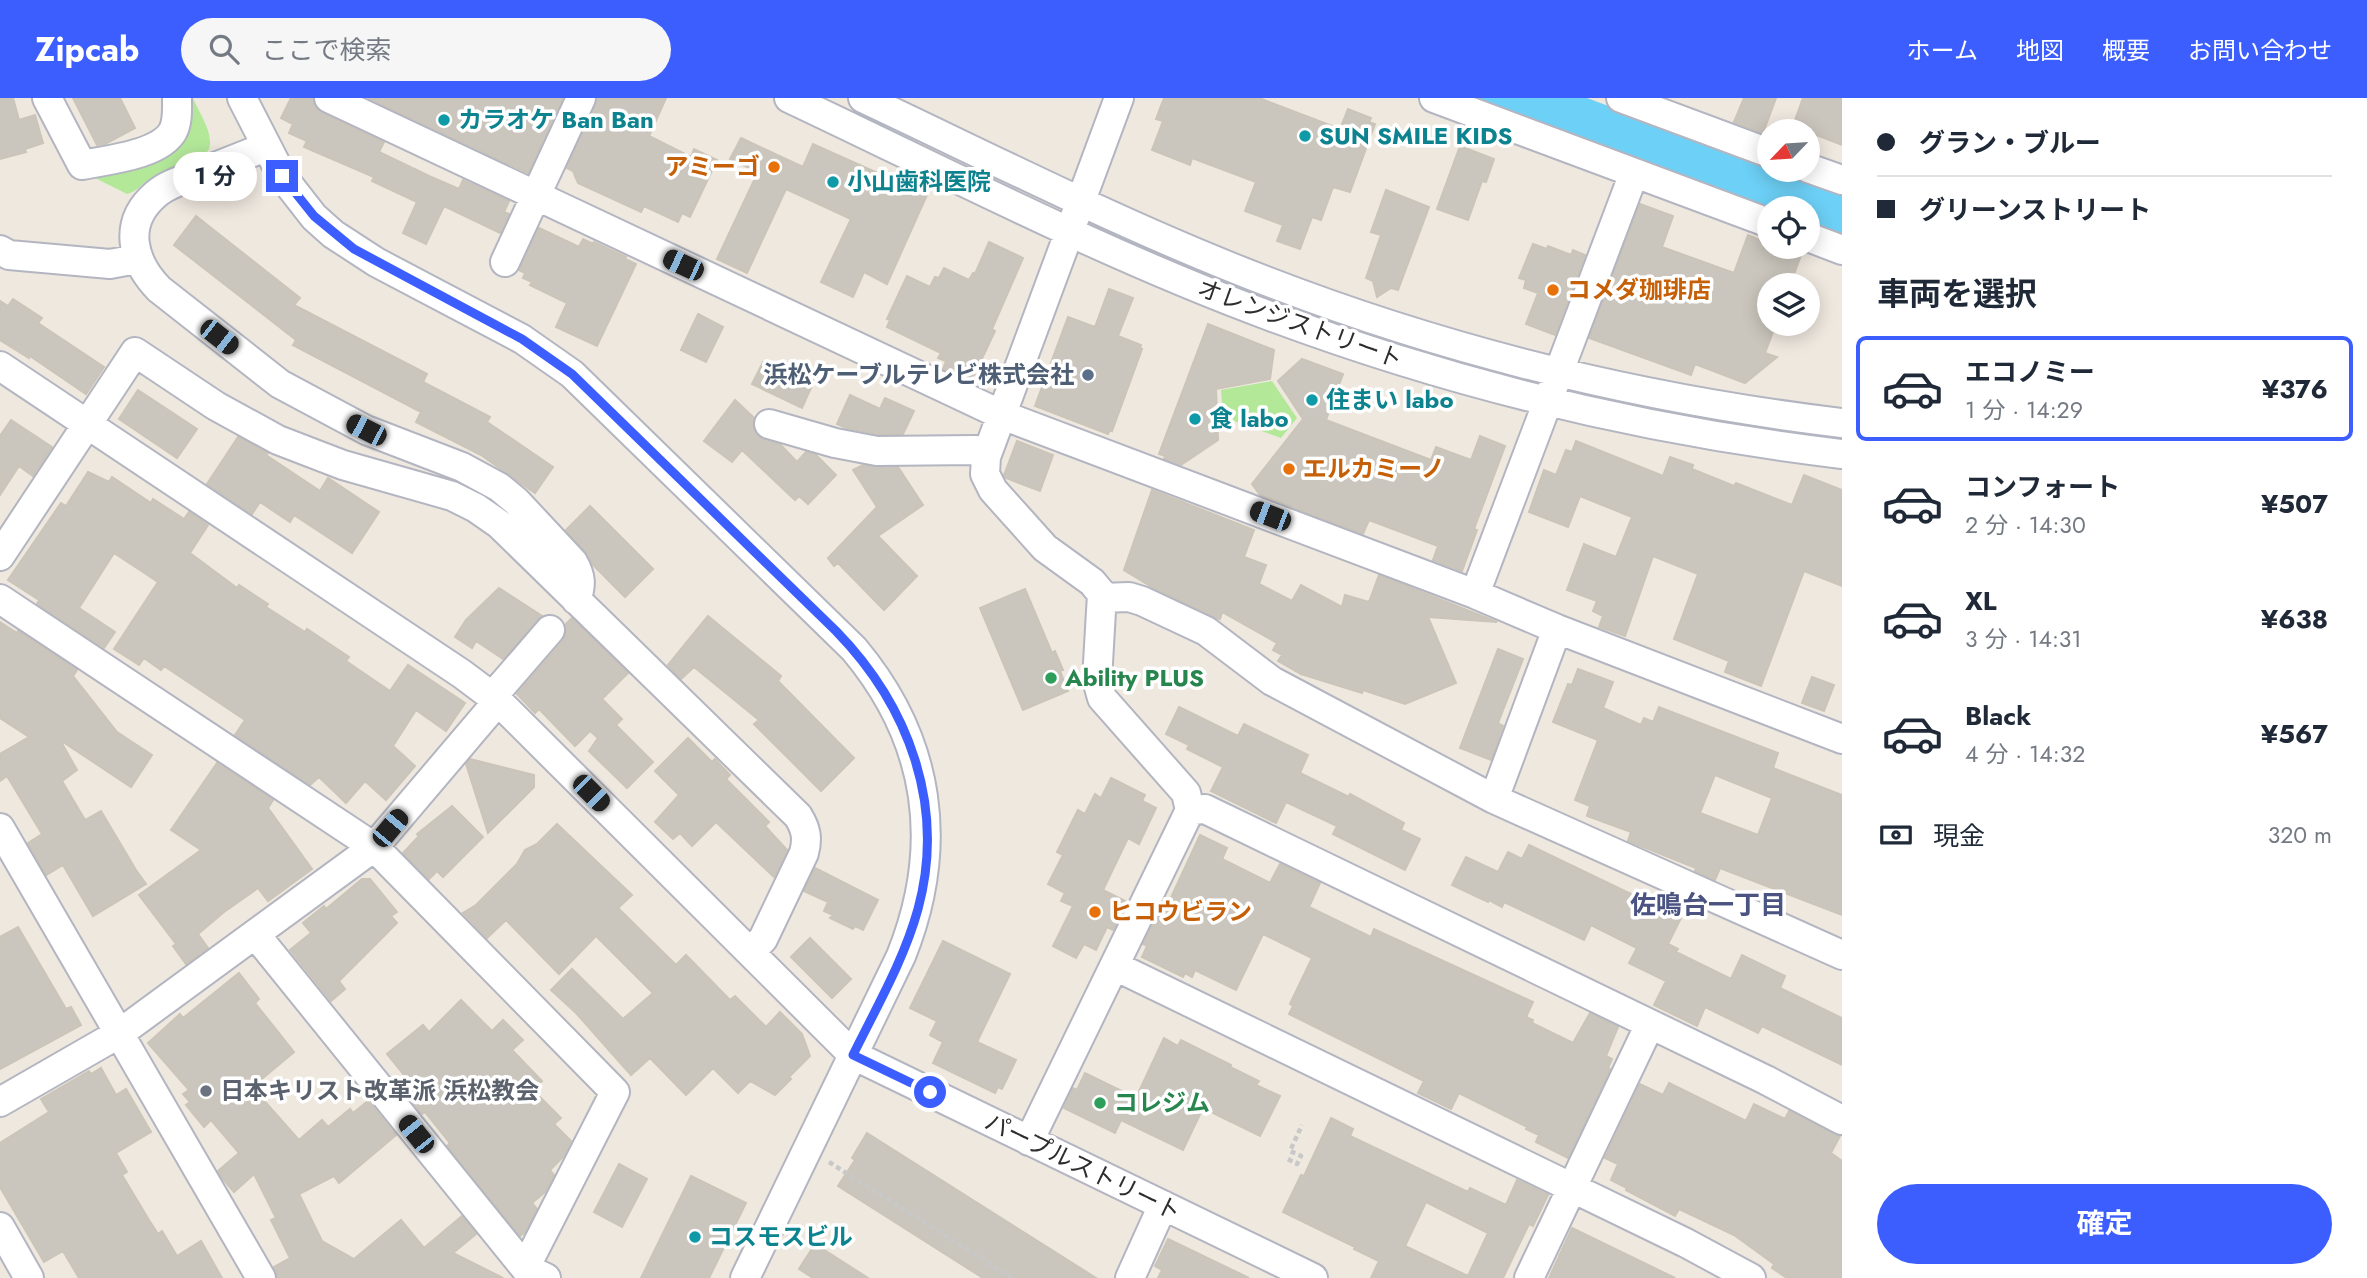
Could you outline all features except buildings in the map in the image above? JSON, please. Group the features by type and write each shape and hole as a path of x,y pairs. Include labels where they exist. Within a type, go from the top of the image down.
{"street":[{"path":"47,98 82,165 119,158 164,142 173,130 177,116 177,98"},
{"path":"242,98 282,176 297,197 333,234 376,261 522,339 572,374 836,631 870,668 907,734 916,758 925,808 926,858 918,909 911,933 745,1278"},
{"path":"329,98 1002,415 1475,594 1557,629 1842,739"},
{"path":"505,262 581,98"},
{"name":"オレンジストリート","path":"789,98 1193,286 1320,335 1426,369 1546,401 1698,434 1842,454"},
{"name":"オレンジストリート","path":"863,98 1176,244 1279,286 1436,339 1557,372 1703,402 1842,423"},
{"path":"1030,1141 1190,810 1186,793 1102,698 1097,680 1102,598 1098,587 1045,548 993,490 985,474 987,454 1119,98"},
{"path":"1434,98 1757,219"},
{"path":"1621,98 1659,105 1757,148"},
{"path":"266,147 157,193 144,206 136,223 134,241 137,260 146,276 280,384 366,430 462,467 499,488 516,501 573,562 580,574 581,587 576,600"},
{"path":"1820,172 1842,180"},
{"path":"1475,594 1634,173"},
{"path":"1820,242 1842,250"},
{"path":"0,250 9,255 110,264 137,260"},
{"path":"0,556 135,352 216,406 278,440 343,465 452,496 477,509 499,524 798,816 805,827 807,840 804,853 763,939 750,952"},
{"name":"パープルストリート","path":"0,366 462,674 495,699 853,1055 1313,1278"},
{"path":"769,424 867,449 899,452 976,450 987,454"},
{"path":"1102,598 1129,597 1142,601 1206,631 1272,681 1494,799 1842,955"},
{"path":"0,599 374,847 615,1092 536,1273 255,934"},
{"path":"1494,799 1557,629"},
{"path":"0,1102 120,1032 374,847 550,630"},
{"path":"1190,810 1205,809 1766,1080 1842,1120"},
{"path":"0,828 261,1278"},
{"path":"1115,967 1697,1249 1751,1278"},
{"path":"1529,1278 1650,1024"},
{"path":"1130,1278 1163,1205"},
{"path":"0,1227 29,1278"}],"path":[{"path":"1288,1159 1297,1164 1301,1156 1290,1151 1303,1125"},
{"path":"831,1164 1012,1278"}],"green space":[{"path":"187,98 193,98 206,124 210,138 208,151 158,174 127,194 95,178 95,174 121,167"},
{"path":"1272,381 1297,418 1281,438 1223,417 1221,390"}],"water":[{"path":"1468,98 1587,98 1757,162 1757,182 1812,182 1842,193 1842,237 1820,229 1820,196 1757,196 1757,204"}],"place":[{"name":"カラオケ Ban Ban","path":"444,120"},
{"name":"SUN SMILE KIDS","path":"1305,136"},
{"name":"アミーゴ","path":"774,167"},
{"name":"小山歯科医院","path":"833,182"},
{"name":"コメダ珈琲店","path":"1553,290"},
{"name":"浜松ケーブルテレビ株式会社","path":"1088,375"},
{"name":"住まい labo","path":"1312,400"},
{"name":"食 labo","path":"1195,419"},
{"name":"エルカミーノ","path":"1289,469"},
{"name":"Ability PLUS","path":"1051,678"},
{"name":"ヒコウビラン","path":"1095,912"},
{"name":"日本キリスト改革派 浜松教会","path":"206,1091"},
{"name":"コレジム","path":"1100,1103"},
{"name":"コスモスビル","path":"695,1237"}],"district":[{"name":"佐鳴台一丁目","path":"1708,905"}],"route":[{"path":"282,176 314,216 354,249 496,324 547,355 572,374 836,631 870,668 897,711 916,758 925,808 926,858 918,909 911,933 853,1055 930,1092"}]}
